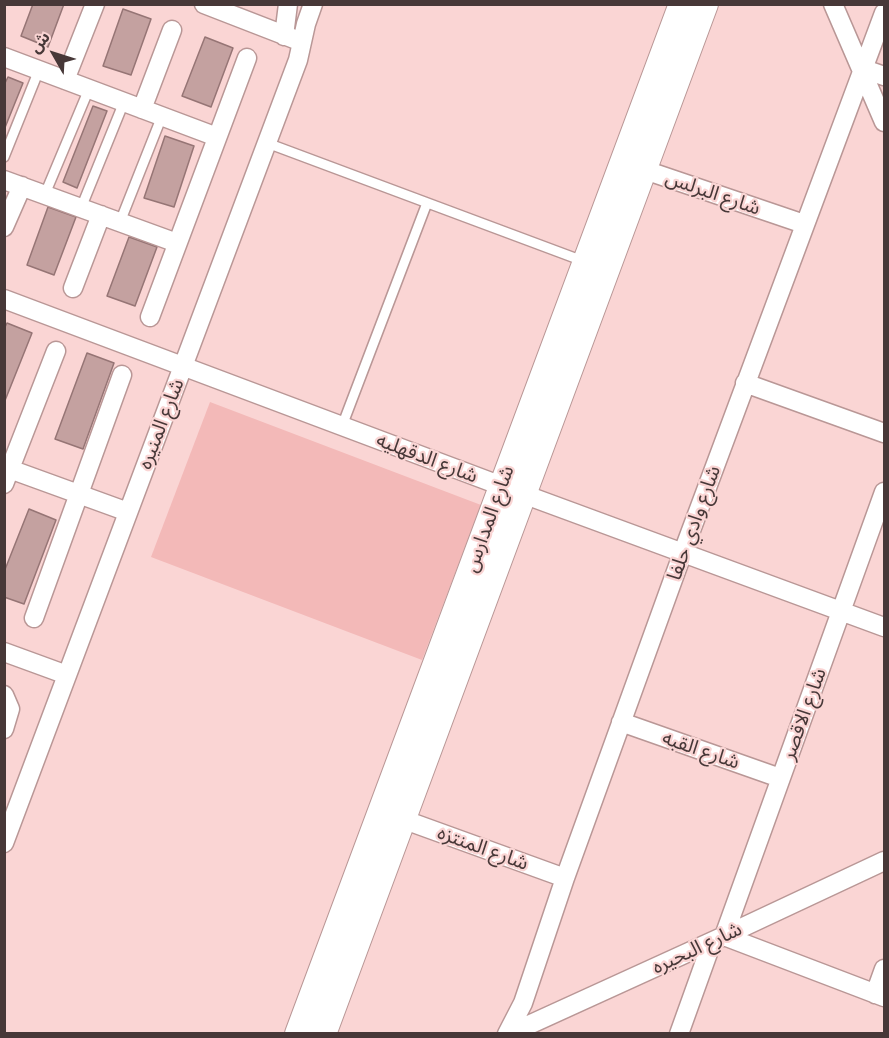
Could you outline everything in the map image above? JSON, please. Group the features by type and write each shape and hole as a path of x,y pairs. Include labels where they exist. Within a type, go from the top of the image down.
{"main road":[{"name":"شارع المدارس","path":"298,1034 512,490 633,166 682,4"},
{"name":"شارع المدارس","path":"323,1034 402,819 512,490 585,262 633,166 705,4"}],"street":[{"path":"65,80 95,4"},
{"path":"204,4 302,42"},
{"path":"284,36 288,4"},
{"name":"شارع المنيره","path":"4,843 298,60 313,4"},
{"path":"833,4 885,122"},
{"name":"شارع وادي حلفا","path":"508,1034 524,1003 565,878 621,722 804,224 885,13"},
{"path":"142,109 172,30"},
{"path":"4,57 218,137"},
{"path":"150,317 247,58"},
{"path":"863,71 885,76"},
{"name":"شارع البرلس","path":"633,166 804,224"},
{"path":"4,228 13,183 177,243"},
{"path":"73,288 101,215"},
{"name":"شارع الدقهليه","path":"4,299 885,627"},
{"path":"56,351 6,474 128,512"},
{"path":"34,618 122,375"},
{"path":"745,383 885,433"},
{"name":"شارع الاقصر","path":"679,1034 780,778 885,492"},
{"path":"4,652 67,675"},
{"path":"4,695 10,709 4,729"},
{"name":"شارع القبه","path":"621,722 780,778"},
{"name":"شارع المنتزه","path":"402,819 565,878"},
{"name":"شارع البحيره","path":"508,1034 885,861"},
{"path":"718,939 880,996 885,969"}],"lane":[{"path":"4,157 39,70"},
{"path":"45,194 89,89"},
{"path":"81,208 124,102"},
{"path":"120,222 162,116"},
{"path":"267,143 585,262"},
{"path":"342,426 427,203"}],"shaded area":[{"path":"210,402 481,505 422,660 151,557"}],"building":[{"path":"33,4 64,4 48,47 21,36"},
{"path":"123,9 151,19 131,75 103,66"},
{"path":"205,37 233,48 211,107 182,96"},
{"path":"8,77 23,83 4,130 4,85"},
{"path":"93,106 107,111 77,188 63,182"},
{"path":"165,136 194,146 174,207 144,198"},
{"path":"48,207 76,217 54,275 27,265"},
{"path":"129,237 157,247 135,306 107,296"},
{"path":"7,323 32,333 4,403 4,329"},
{"path":"87,353 114,363 83,449 55,439"},
{"path":"29,509 56,520 24,604 4,597 4,572"}]}
